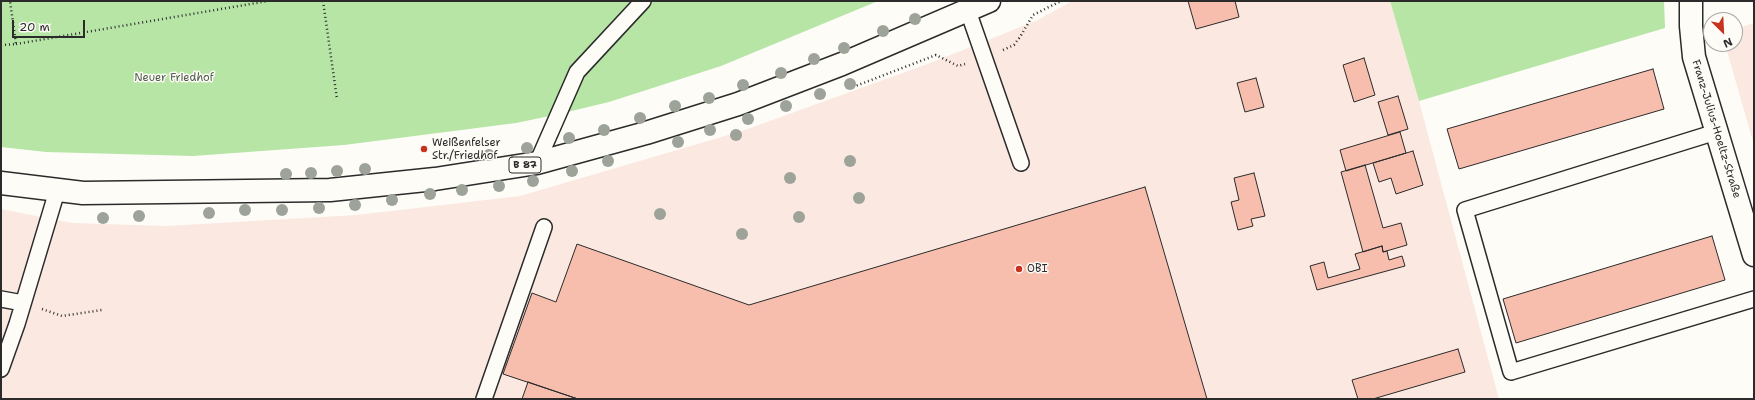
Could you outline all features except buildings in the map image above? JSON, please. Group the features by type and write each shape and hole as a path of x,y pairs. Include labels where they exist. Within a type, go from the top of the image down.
{"main road":[{"name":"B 87","path":"1,184 83,193 149,194 330,190 435,179 537,163 738,104 842,64 989,1"},
{"name":"Franz-Julius-Hoeltz-Straße","path":"1691,1 1691,26 1694,58 1716,132 1749,220 1754,255"}],"lane":[{"path":"537,163 577,72 643,1"},
{"path":"968,11 1021,163"},
{"path":"1716,132 1465,210 1512,372 1754,299"},
{"path":"1,369 23,303 57,190"},
{"path":"484,399 544,227"},
{"path":"1,299 23,303"}],"path":[{"path":"10,1 16,44"},
{"path":"1,45 16,44 268,1"},
{"path":"323,1 337,99"},
{"path":"62,316 102,310"}],"shaded area":[{"path":"1072,1 1390,1 1419,101 1499,399 1,399 1,209 72,223 167,226 356,215 520,196 742,131 933,62 1038,20"},
{"path":"1754,23 1754,145 1727,52 1743,52 1743,26"}],"green space":[{"name":"Neuer Friedhof","path":"1,1 878,1 721,66 609,102 559,114 516,123 344,145 193,156 46,152 1,147"},
{"path":"1390,1 1664,1 1665,28 1419,101"}],"place":[{"name":"Weißenfelser Str./Friedhof","path":"424,149"},
{"name":"OBI","path":"1019,269"}]}
